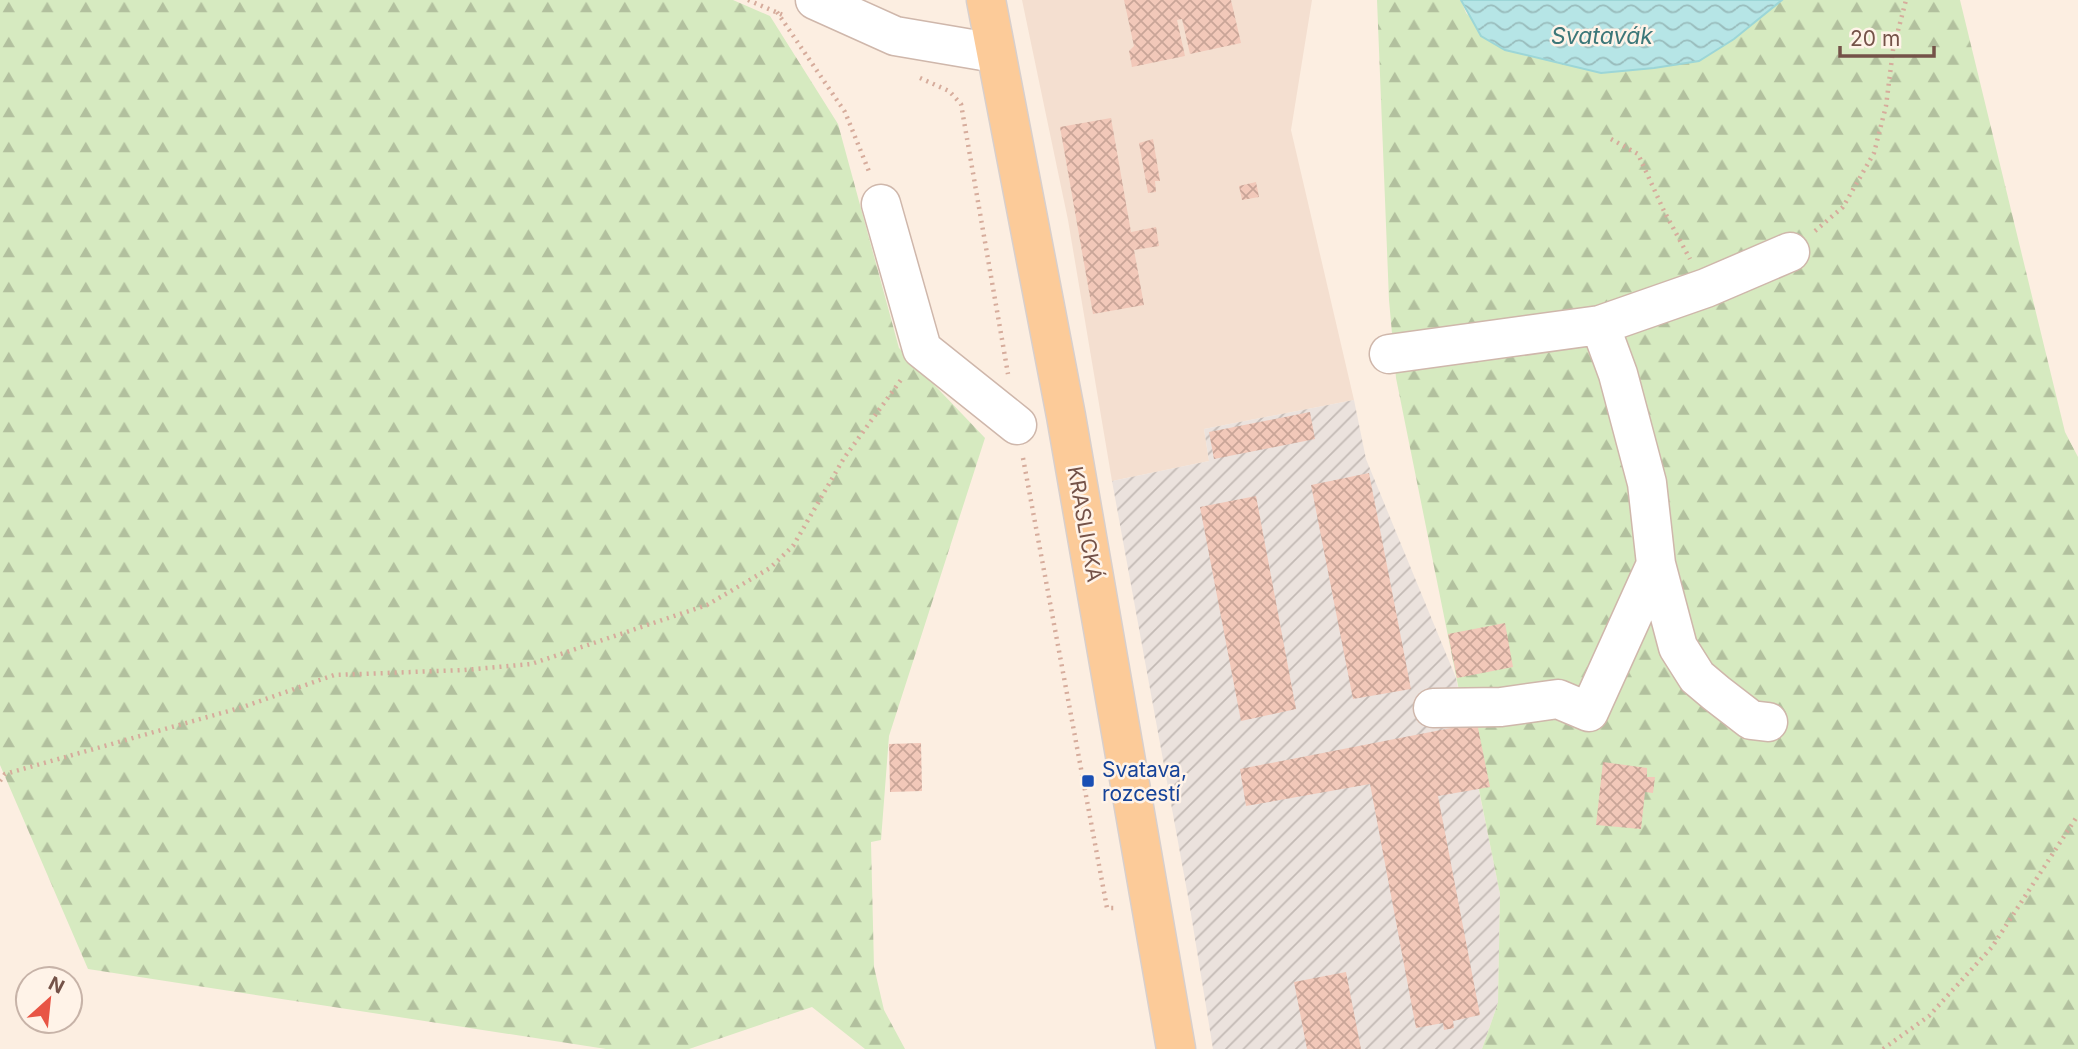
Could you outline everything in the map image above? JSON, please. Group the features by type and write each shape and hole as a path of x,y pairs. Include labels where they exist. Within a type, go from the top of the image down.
{"main road":[{"name":"KRASLICKÁ","path":"986,0 1066,416 1177,1049"}],"street":[{"path":"815,0 895,36 995,53"},
{"path":"881,204 922,349 1017,425"},
{"path":"1389,354 1600,325 1706,288 1790,252"},
{"path":"1600,325 1618,374 1647,483 1656,564 1678,647 1697,677 1751,720 1768,722"},
{"path":"1433,708 1501,707 1558,698 1589,712 1656,564"}],"path":[{"path":"1790,252 1843,207 1874,153 1886,106 1893,50 1906,0"},
{"path":"777,12 845,112 881,204"},
{"path":"1611,139 1638,154 1664,211 1706,288"},
{"path":"0,781 5,774 243,707 334,675 464,670 531,664 707,605 770,568 793,545 844,458 922,349"},
{"path":"1883,1049 1929,1016 1992,947 2078,815"}],"shaded area":[{"path":"1022,0 1312,0 1291,130 1354,400 1204,429 1209,461 1112,481 1068,220"},
{"path":"1354,400 1366,459 1456,678 1500,894 1498,1003 1482,1049 1213,1049 1189,902 1112,481 1209,461 1204,429"}],"green space":[{"path":"0,0 733,0 770,16 838,124 899,348 985,438 889,736 881,840 871,842 874,967 884,1010 905,1049 865,1049 812,1007 689,1049 606,1049 88,969 0,765"},
{"path":"1377,0 1461,0 1466,13 1505,50 1601,73 1699,61 1734,39 1782,0 1960,0 2065,432 2078,457 2078,1049 1482,1049 1498,1003 1500,894 1396,378 1389,300"}],"water":[{"name":"Svatavák","path":"1461,0 1782,0 1734,39 1699,61 1601,73 1505,50 1481,36"}],"building":[{"path":"1124,0 1231,0 1241,43 1190,54 1182,19 1177,20 1185,56 1132,67 1129,51 1134,46"},
{"path":"1111,118 1131,232 1156,227 1159,246 1134,250 1144,305 1093,314 1060,127"},
{"path":"1153,139 1160,181 1155,181 1156,192 1148,193 1139,143"},
{"path":"1256,182 1259,197 1242,200 1239,186"},
{"path":"1310,412 1315,439 1214,459 1209,432"},
{"path":"1369,473 1411,689 1353,699 1311,485"},
{"path":"1256,496 1296,709 1241,721 1200,507"},
{"path":"1505,623 1513,667 1457,678 1448,634"},
{"path":"1477,723 1490,787 1438,796 1480,1015 1453,1021 1454,1028 1444,1030 1443,1023 1416,1028 1370,784 1246,806 1240,769"},
{"path":"921,743 922,791 890,792 889,744"},
{"path":"1603,762 1647,768 1647,777 1655,777 1653,793 1645,792 1641,829 1596,825"},
{"path":"1346,972 1361,1049 1307,1049 1294,982"}],"place":[{"name":"Svatava, rozcestí","path":"1088,781"}]}
